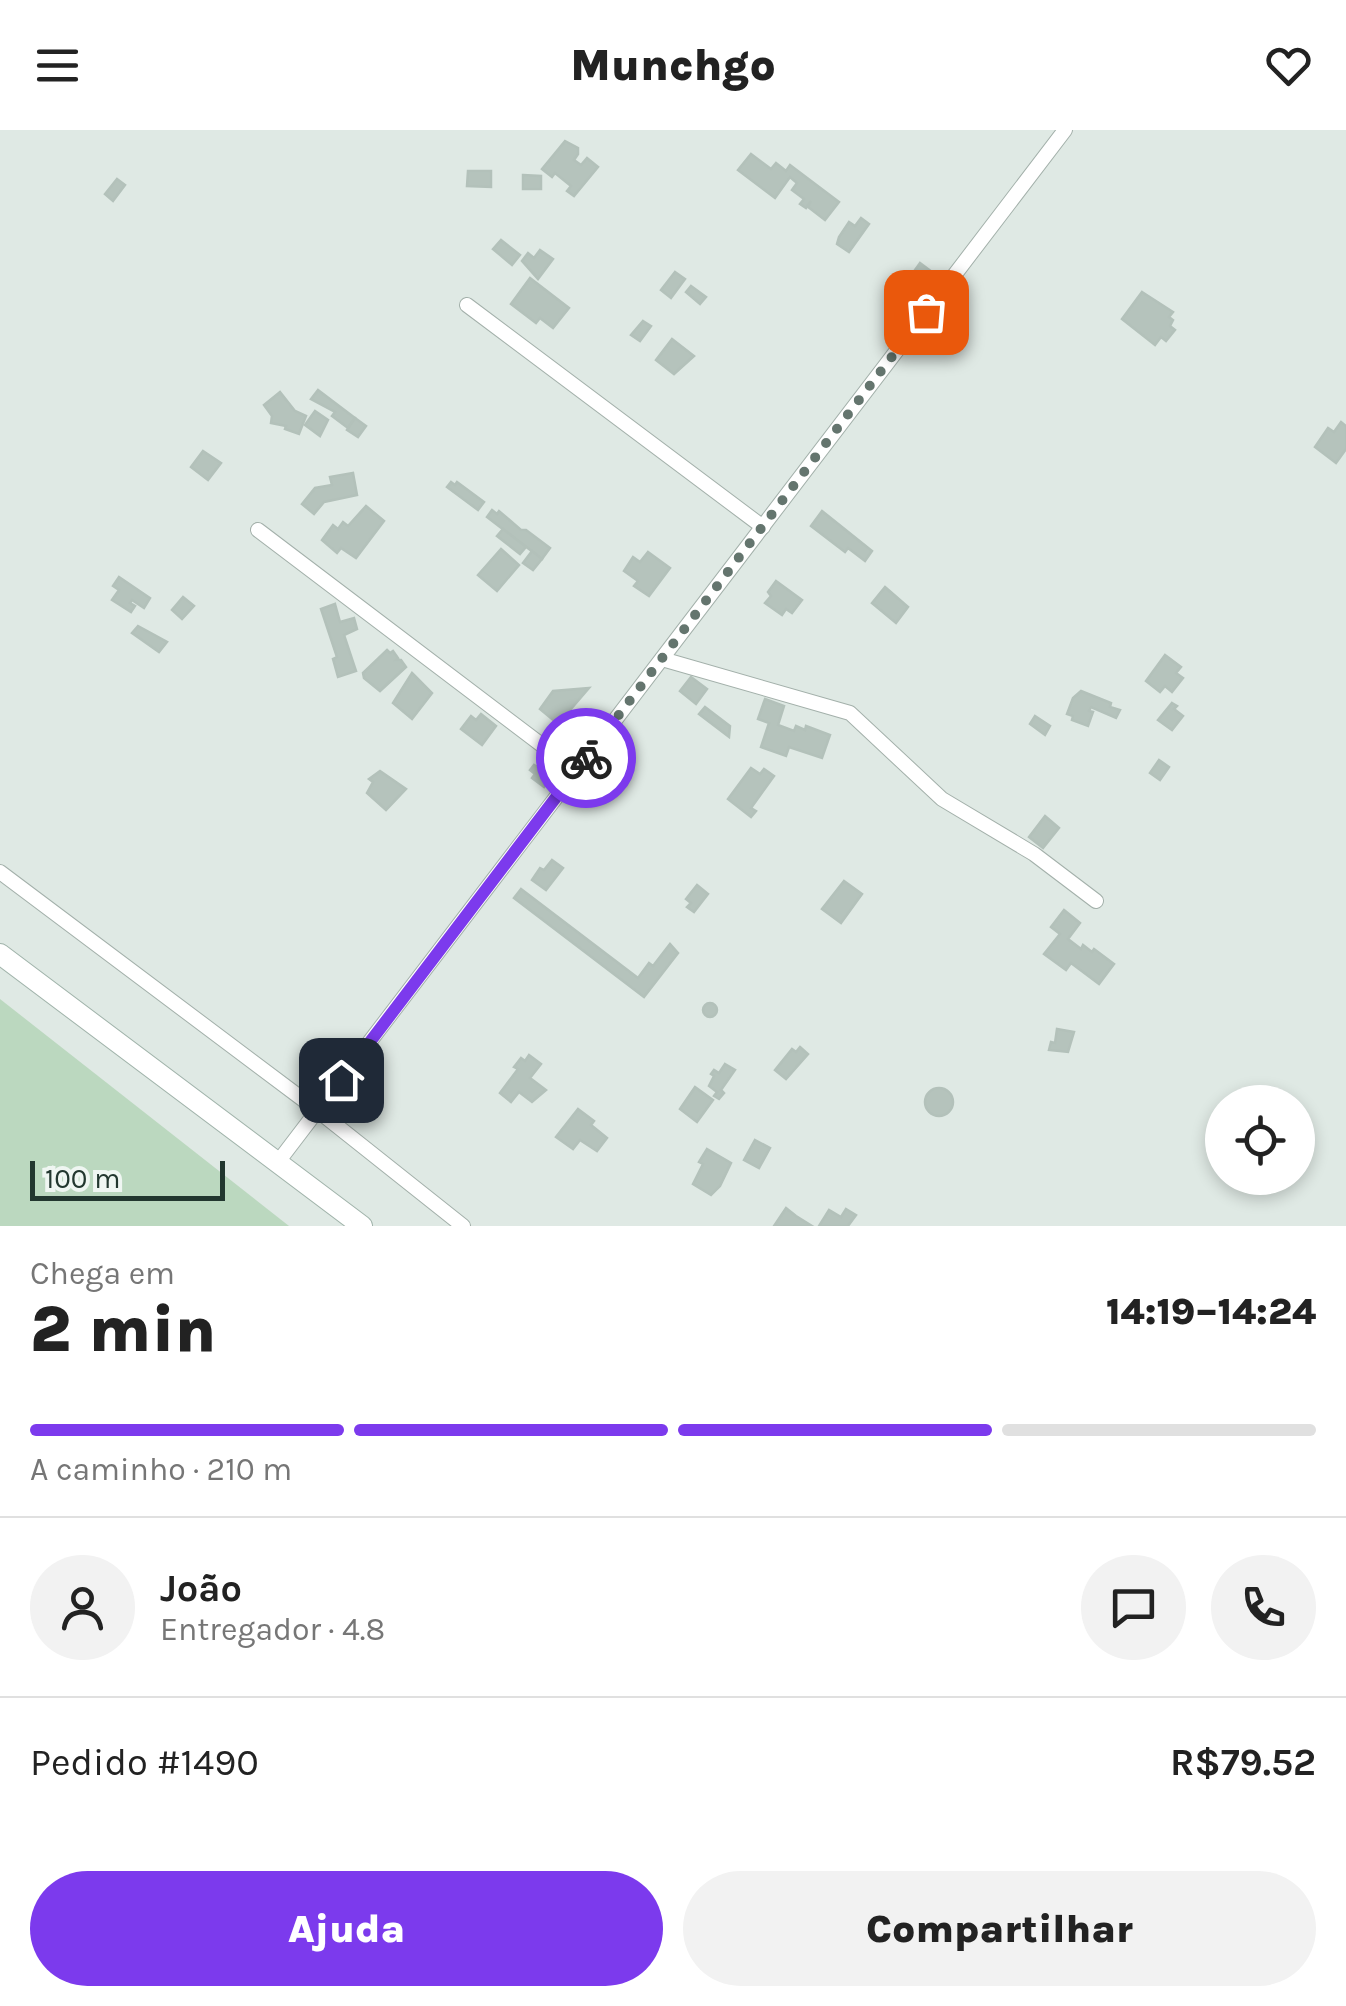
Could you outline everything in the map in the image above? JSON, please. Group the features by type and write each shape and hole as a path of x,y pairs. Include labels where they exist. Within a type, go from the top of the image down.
{"main road":[{"path":"0,954 362,1226"}],"street":[{"path":"278,1162 1065,130"},
{"path":"467,305 762,526"},
{"path":"258,530 576,771"},
{"path":"662,659 850,713 942,799 1034,854 1096,901"},
{"path":"0,872 318,1110 463,1226"}],"green space":[{"path":"0,999 289,1226 0,1226"}],"building":[{"path":"565,141 578,148 574,160 581,165 587,158 598,167 574,196 567,191 571,186 555,173 552,177 542,169"},
{"path":"751,154 771,169 776,163 786,171 790,165 839,202 825,220 808,207 811,201 806,208 800,204 804,199 792,190 797,183 790,177 775,198 738,170"},
{"path":"468,171 491,171 491,187 467,186"},
{"path":"523,175 541,176 541,189 523,189"},
{"path":"117,179 125,185 113,201 105,194"},
{"path":"861,218 869,224 849,252 837,244 839,237 849,222 855,226"},
{"path":"501,240 520,255 512,265 493,249"},
{"path":"540,250 553,259 538,279 522,261 528,253 534,258"},
{"path":"920,263 936,275 925,288 910,277"},
{"path":"675,272 685,279 671,298 661,290"},
{"path":"530,278 569,308 553,328 540,318 536,323 511,304"},
{"path":"691,286 706,297 700,304 686,292"},
{"path":"1142,292 1173,312 1170,326 1175,330 1166,341 1161,337 1155,345 1122,319"},
{"path":"643,321 651,326 640,341 631,335"},
{"path":"672,339 694,356 674,374 656,360"},
{"path":"318,390 355,418 348,428 332,416 335,412 311,399"},
{"path":"280,392 295,411 306,416 299,434 271,423 272,416 264,405"},
{"path":"315,411 328,420 320,436 305,425"},
{"path":"355,418 366,426 358,437 347,430"},
{"path":"1341,422 1346,426 1346,449 1336,463 1315,447 1328,428 1334,432"},
{"path":"203,451 221,463 208,480 191,467"},
{"path":"353,473 357,495 324,502 314,514 302,504 315,488 332,485 330,477"},
{"path":"457,482 484,502 478,510 447,487"},
{"path":"366,506 384,521 356,558 341,548 337,553 322,540 333,525 338,529 343,522 348,526"},
{"path":"492,510 550,548 542,559 487,517"},
{"path":"822,511 872,551 865,561 848,548 845,552 811,526"},
{"path":"503,529 526,547 520,554 497,536"},
{"path":"501,549 519,565 497,591 478,575"},
{"path":"532,551 542,559 533,570 523,563"},
{"path":"648,552 670,568 649,596 634,586 638,581 624,571 633,557 640,562"},
{"path":"119,577 150,598 144,608 132,600 130,603 135,606 131,612 112,600 119,590 113,586"},
{"path":"776,581 802,600 792,613 786,609 782,615 765,603"},
{"path":"885,587 908,607 896,623 872,603"},
{"path":"183,597 194,606 182,619 172,610"},
{"path":"335,604 340,622 354,618 357,629 344,635 356,671 338,677 333,659 337,657 321,609"},
{"path":"138,626 167,642 159,652 132,633"},
{"path":"387,650 393,651 396,660 406,667 380,691 363,673"},
{"path":"1165,655 1181,667 1176,673 1183,678 1172,692 1165,686 1160,692 1146,681"},
{"path":"412,673 432,693 412,719 393,703"},
{"path":"691,677 707,689 696,704 680,691"},
{"path":"589,688 558,724 540,709 553,691"},
{"path":"1081,691 1111,703 1110,707 1120,710 1116,718 1091,707 1088,726 1072,720 1073,716 1067,714 1073,698"},
{"path":"765,699 784,706 778,725 794,731 796,726 805,730 806,726 830,735 822,758 789,747 786,756 761,747 769,723 758,719"},
{"path":"1172,703 1183,716 1172,730 1158,720"},
{"path":"705,707 730,726 729,737 699,714"},
{"path":"481,714 496,726 482,745 461,729 471,716 476,720"},
{"path":"1035,716 1050,726 1045,735 1030,724"},
{"path":"547,758 561,769 557,776 553,773 544,787 532,778 535,774 530,770 534,765 539,768"},
{"path":"1159,760 1169,767 1160,780 1150,773"},
{"path":"751,768 760,774 764,769 774,776 751,808 756,811 751,817 728,799"},
{"path":"380,771 406,789 386,810 367,793 373,782 369,779"},
{"path":"1045,816 1059,828 1043,848 1029,837"},
{"path":"552,860 563,868 546,890 532,880"},
{"path":"844,881 862,894 841,923 822,909"},
{"path":"697,885 708,894 694,912 687,907 691,903 686,899"},
{"path":"521,889 638,978 670,944 678,953 644,997 514,898"},
{"path":"1064,910 1080,923 1068,939 1081,949 1083,945 1092,952 1094,949 1114,964 1099,984 1071,963 1066,970 1044,954 1060,934 1051,927"},
{"path":"710,1003 717,1010 710,1017 703,1010"},
{"path":"1057,1029 1074,1032 1068,1052 1049,1050 1051,1042 1055,1043"},
{"path":"800,1047 808,1054 786,1079 775,1070 792,1049 796,1052"},
{"path":"529,1055 541,1064 530,1078 546,1090 532,1102 519,1092 511,1102 500,1093 518,1069 514,1067"},
{"path":"725,1064 735,1070 719,1099 709,1086 714,1076 711,1074 714,1070 719,1073"},
{"path":"695,1087 713,1100 697,1122 680,1109"},
{"path":"939,1088 949,1092 953,1102 949,1112 939,1116 929,1112 925,1102 929,1092"},
{"path":"578,1109 607,1138 597,1151 580,1140 573,1149 556,1137"},
{"path":"755,1140 770,1148 759,1168 744,1160"},
{"path":"707,1149 731,1163 711,1195 693,1184"},
{"path":"786,1208 796,1216 812,1226 774,1226"},
{"path":"846,1209 856,1215 848,1226 819,1226 829,1210 841,1217"}],"way so far":[{"path":"586,758 926,312"}],"route":[{"path":"341,1080 586,758"}]}
